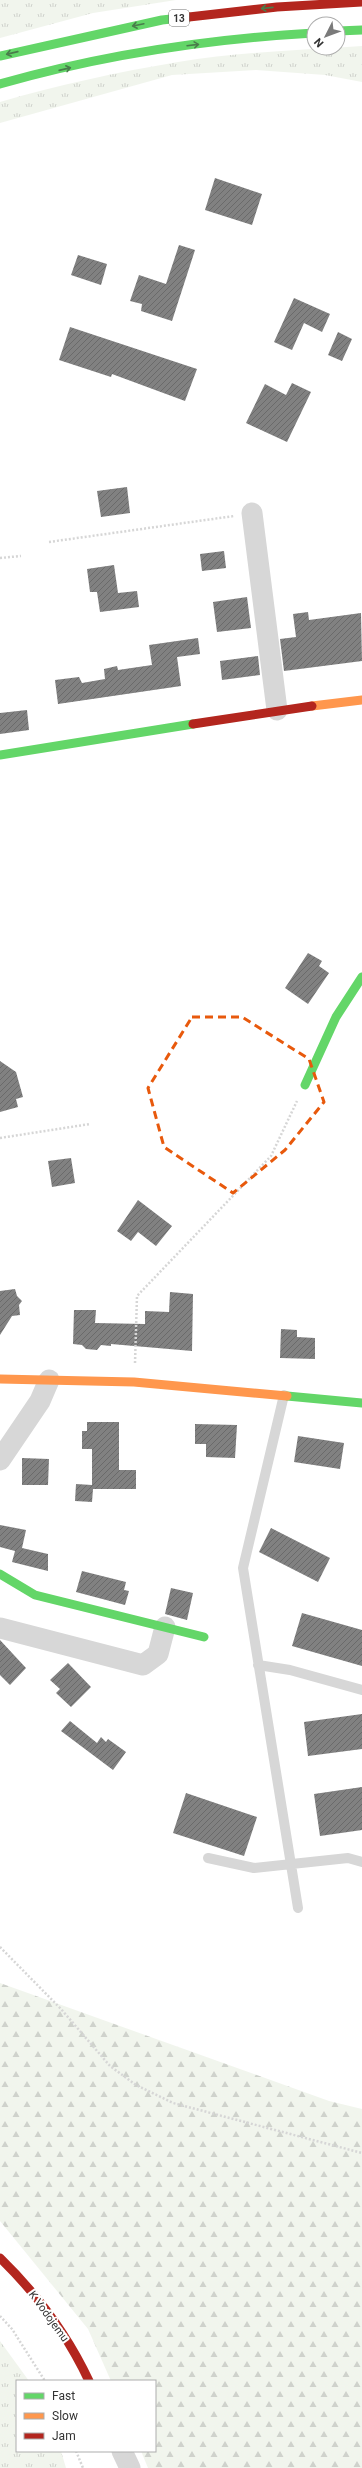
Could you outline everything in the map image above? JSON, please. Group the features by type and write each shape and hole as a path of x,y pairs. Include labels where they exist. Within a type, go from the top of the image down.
{"main road":[{"name":"13","path":"0,56 162,20 277,7 362,2"},
{"path":"346,31 362,30"},
{"path":"0,84 89,64 171,48 282,34 306,32"},
{"path":"0,755 278,710 362,700"},
{"path":"305,1085 336,1017 362,977"},
{"path":"0,1378 134,1382 362,1403"},
{"path":"0,1574 35,1595 204,1637"},
{"name":"K Vodojemu","path":"0,2258 21,2278 77,2354 89,2380"}],"street":[{"path":"252,513 278,710"},
{"path":"0,1460 40,1401 49,1380"},
{"path":"0,1628 143,1665 158,1654 165,1627"},
{"path":"122,2452 130,2468"}],"lane":[{"path":"284,1395 242,1568 298,1908"},
{"path":"258,1665 290,1670 362,1690"},
{"path":"208,1858 254,1868 362,1856"},
{"path":"348,1858 362,1862"}],"path":[{"path":"49,542 252,513"},
{"path":"0,558 21,556"},
{"path":"134,1382 138,1296 271,1156 305,1085"},
{"path":"0,1138 90,1124"},
{"path":"0,1946 61,2009 110,2066 136,2086 173,2103 362,2153"},
{"path":"0,2316 12,2329 44,2380"},
{"path":"76,2452 83,2468"}],"highlighted area":[{"path":"192,1017 242,1017 309,1059 324,1102 285,1150 233,1193 164,1147 148,1088"}],"green space":[{"path":"0,0 176,0 93,13 0,38"},
{"path":"362,46 362,82 325,75 256,70 172,75 0,123 0,102 44,90 133,70 178,62 270,52 306,50 306,56 346,56 346,47"},
{"path":"0,1983 329,2101 362,2109 362,2468 148,2468 141,2452 156,2452 156,2380 111,2380 88,2329 0,2221"},
{"path":"0,2341 28,2380 16,2380 16,2452 61,2452 66,2468 0,2468"}],"building":[{"path":"215,178 262,194 252,225 205,210"},
{"path":"179,245 195,250 172,321 141,311 142,304 130,301 139,275 166,284"},
{"path":"78,255 107,264 101,285 71,275"},
{"path":"294,298 330,314 322,332 304,323 292,350 274,342"},
{"path":"70,327 197,369 185,401 112,374 111,377 59,360"},
{"path":"338,332 352,339 342,361 328,355"},
{"path":"292,383 311,392 287,442 246,423 265,384 286,395"},
{"path":"127,487 130,513 101,517 97,491"},
{"path":"224,551 226,568 202,571 200,554"},
{"path":"114,565 118,593 137,591 139,607 100,612 97,592 90,592 87,569"},
{"path":"247,597 251,628 217,632 213,602"},
{"path":"308,612 309,620 361,613 362,661 284,671 280,639 296,637 293,614"},
{"path":"198,638 200,654 177,657 181,686 58,704 55,680 79,677 82,683 105,679 104,669 117,666 118,670 152,665 149,645"},
{"path":"258,656 260,675 222,680 220,661"},
{"path":"27,710 29,730 0,734 0,713"},
{"path":"308,953 322,961 319,966 329,973 308,1004 285,988"},
{"path":"0,1061 16,1072 23,1097 16,1099 18,1107 0,1112"},
{"path":"71,1158 75,1183 52,1187 48,1161"},
{"path":"138,1200 172,1226 156,1246 138,1232 131,1241 117,1231"},
{"path":"15,1289 17,1296 22,1301 19,1305 20,1315 12,1316 0,1335 0,1291"},
{"path":"170,1292 193,1294 192,1351 111,1344 111,1346 101,1345 97,1350 86,1349 82,1345 73,1344 74,1310 96,1310 95,1323 145,1324 145,1311 169,1312"},
{"path":"281,1329 297,1330 297,1337 315,1338 315,1359 280,1358"},
{"path":"87,1422 119,1422 119,1470 136,1470 136,1489 93,1489 92,1502 75,1501 76,1484 92,1485 92,1449 82,1449 82,1431 87,1431"},
{"path":"195,1424 237,1425 235,1458 206,1457 206,1444 195,1444"},
{"path":"298,1436 344,1443 340,1469 294,1462"},
{"path":"22,1458 49,1459 48,1485 22,1485"},
{"path":"0,1525 26,1530 22,1548 48,1554 48,1571 12,1562 15,1551 0,1547"},
{"path":"271,1528 330,1558 318,1582 259,1552"},
{"path":"82,1571 126,1582 124,1590 129,1591 125,1605 76,1592"},
{"path":"171,1588 193,1593 187,1620 165,1614"},
{"path":"302,1613 362,1630 362,1666 292,1646"},
{"path":"0,1640 26,1668 10,1685 0,1675"},
{"path":"68,1663 91,1687 71,1707 56,1693 60,1689 50,1680"},
{"path":"362,1714 362,1749 308,1756 304,1722"},
{"path":"70,1721 97,1743 101,1737 106,1742 108,1739 126,1752 113,1770 61,1731"},
{"path":"362,1787 362,1830 320,1836 314,1794"},
{"path":"186,1793 257,1817 244,1856 173,1833"}],"traffic: fast":[{"path":"0,56 162,20 189,17"},
{"path":"346,31 362,30"},
{"path":"0,84 77,65 156,50 235,39 306,34"},
{"path":"0,755 193,724"},
{"path":"305,1085 336,1017 362,977"},
{"path":"287,1396 362,1403"},
{"path":"0,1574 35,1595 204,1637"}],"traffic: slow":[{"path":"312,706 362,700"},
{"path":"0,1379 134,1382 287,1396"}],"traffic: jam":[{"path":"189,17 277,7 362,2"},
{"path":"193,724 312,706"},
{"path":"0,2258 39,2300 50,2315 71,2347 88,2380"}]}
